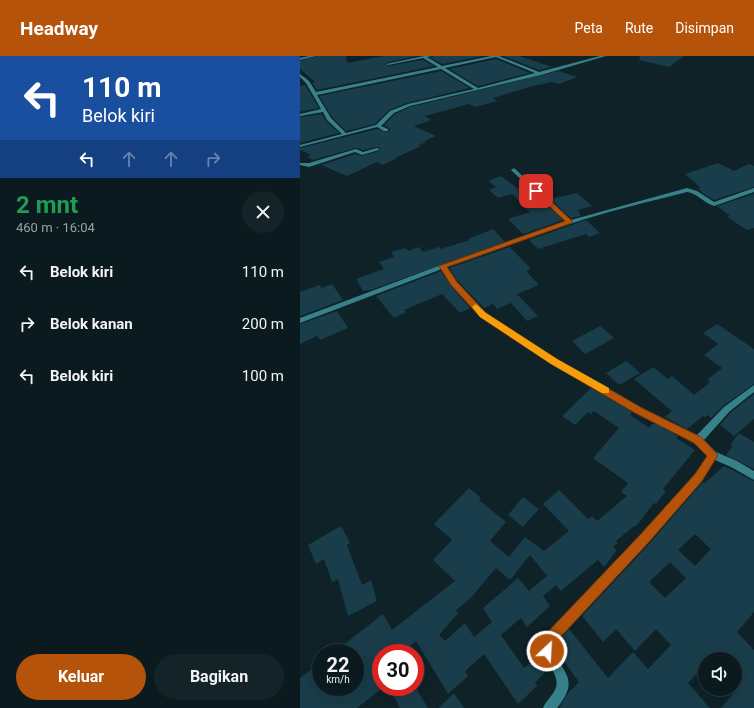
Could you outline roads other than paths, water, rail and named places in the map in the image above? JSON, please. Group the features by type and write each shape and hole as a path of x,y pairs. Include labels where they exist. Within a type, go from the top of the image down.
{"street":[{"path":"300,59 314,56"},
{"path":"388,64 430,56"},
{"path":"314,94 496,56 540,74"},
{"path":"300,146 378,126 392,112 409,106 540,74 604,56"},
{"path":"424,57 477,89"},
{"path":"300,75 308,82 329,119 346,134"},
{"path":"300,116 324,110"},
{"path":"378,126 386,130"},
{"path":"300,164 309,166 356,150 362,154 377,149"},
{"path":"514,170 570,222"},
{"path":"300,321 442,266 570,222 686,190 696,191 708,202 714,204 754,190"},
{"path":"442,266 454,283 483,315 554,361 639,410 698,440 713,455 734,464 754,476"},
{"path":"698,440 727,409 754,388"},
{"path":"549,708 561,691 563,678 547,651 547,642 699,478 713,455"}]}
